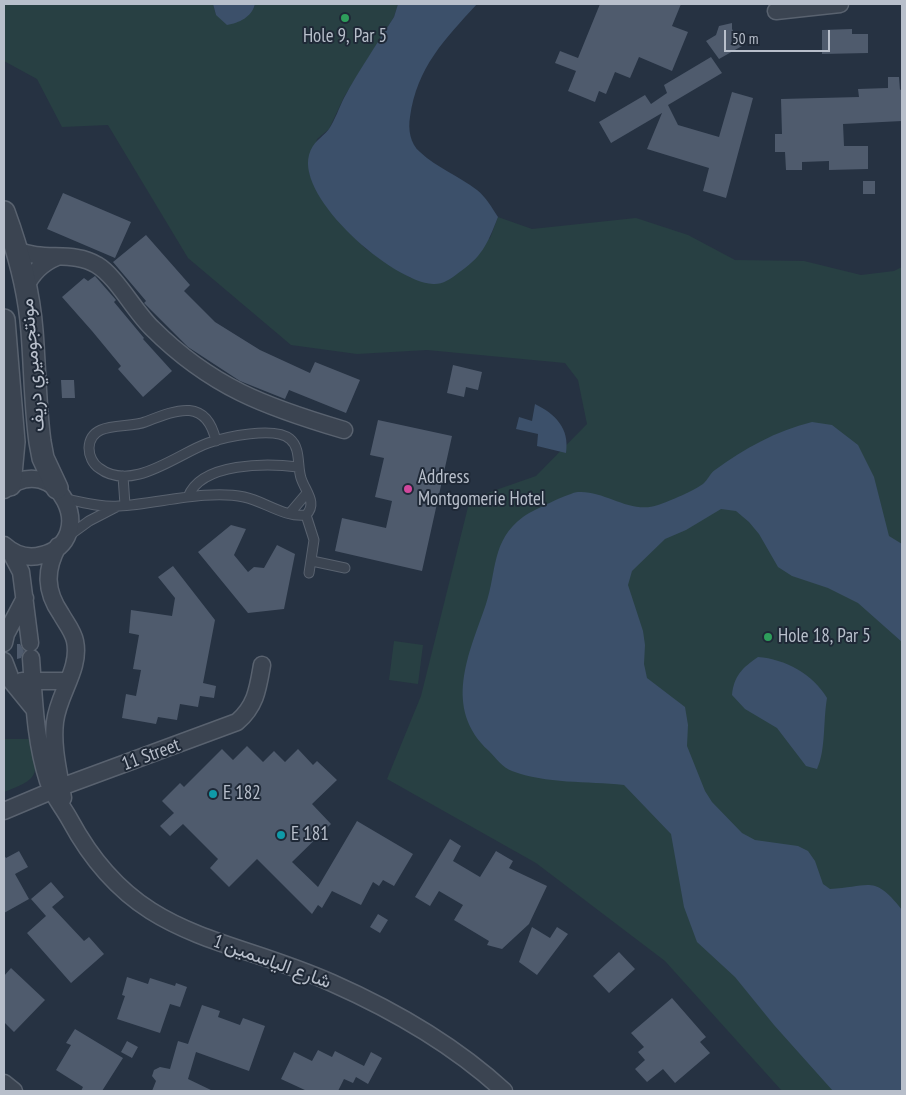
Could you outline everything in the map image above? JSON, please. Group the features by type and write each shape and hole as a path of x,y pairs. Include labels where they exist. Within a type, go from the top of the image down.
{"street":[{"path":"776,11 840,4"},
{"name":"مونتجوميري دريف","path":"4,212 17,250 26,288 32,330 40,442 43,458 61,494"},
{"path":"17,250 32,256 87,259 100,267 145,321 173,349 224,385 282,411 344,430"},
{"path":"26,288 41,265 57,256"},
{"name":"مونتجوميري دريف","path":"4,320 14,442 7,488"},
{"path":"7,488 21,480 34,479 46,482 61,494 70,520 61,544 51,559 48,588 53,602 69,627 75,641 76,656 58,708 54,736 56,789"},
{"path":"7,548 22,556 35,557 47,554 61,544"},
{"path":"7,548 21,572 25,598 34,709 41,755 56,789"},
{"path":"4,643 6,634 25,598"},
{"path":"4,661 12,682 34,709"},
{"name":"11 Street","path":"4,810 237,722 247,713 254,702 262,664"},
{"path":"12,682 68,681"},
{"name":"شارع الياسمين 1","path":"56,789 82,843 105,872 132,898 163,920 196,935 330,982 373,1002 455,1052 504,1091"},
{"path":"4,1083 14,1091"}],"lane":[{"path":"216,441 213,426 208,420 194,411 176,411 134,425 103,428 90,441 91,458 103,471 123,476 159,467 216,441 246,435 283,435 295,444 298,467 312,505 306,515 314,540 309,573"},
{"path":"188,497 195,484 217,473 233,468 265,464 298,467"},
{"path":"121,506 123,476"},
{"path":"290,514 307,493"},
{"path":"61,494 121,506"},
{"path":"61,544 89,521 121,506 188,497 244,497 290,514 306,515"},
{"path":"312,561 345,568"}],"green space":[{"path":"4,4 213,4 216,15 254,8 255,4 398,4 394,17 344,97 329,129 317,139 309,173 334,216 366,249 411,278 490,238 498,217 532,229 636,218 688,235 735,260 804,261 861,275 894,271 902,267 902,1091 782,1091 665,961 536,863 387,779 421,696 470,499 536,476 587,424 578,380 565,363 427,350 357,354 291,345 188,258 108,125 62,127 37,79 4,61"},
{"path":"394,641 423,645 418,684 389,680"},
{"path":"4,739 31,739 35,769 30,779 4,792"}],"water":[{"path":"213,4 255,4 251,12 244,19 227,25 216,15"},
{"path":"398,4 477,4 434,55 419,83 410,117 409,126 412,141 417,149 434,163 477,190 486,199 498,217 487,243 478,256 465,268 443,283 433,284 416,280 373,254 332,215 318,193 309,173 309,155 313,146 331,125 362,67 394,17"},
{"path":"535,404 549,412 560,423 566,436 566,453 537,446 538,434 516,429 519,417 532,421"},
{"path":"812,422 832,425 858,445 874,477 889,536 902,544 902,642 858,603 828,588 792,576 778,567 759,534 736,511 721,509 686,530 665,539 632,571 628,585 643,631 645,645 644,664 647,678 685,707 688,725 687,746 705,791 712,802 742,833 755,840 798,846 808,851 815,861 823,884 830,889 871,885 885,891 902,910 902,1091 833,1091 774,1025 735,977 697,942 684,907 671,834 624,785 539,778 512,771 505,767 475,734 466,717 463,699 467,661 486,604 500,546 505,536 523,517 567,495 578,492 588,492 638,507 658,505 699,487 713,471 773,435"},
{"path":"758,657 778,661 797,669 814,682 827,698 822,753 817,769 806,766 777,728 745,709 732,695 740,673"}],"building":[{"path":"600,4 681,4 672,26 688,32 672,71 639,57 630,78 615,72 606,94 599,91 595,102 568,91 576,71 555,63 560,51 578,58"},
{"path":"732,23 732,29 742,46 719,59 706,41 716,35 719,26"},
{"path":"852,29 852,34 868,34 868,53 822,54 822,30"},
{"path":"711,57 722,73 668,105 678,125 719,137 732,92 753,98 726,198 703,191 709,168 647,149 662,113 611,143 599,122 645,95 651,104 667,93 664,85"},
{"path":"888,77 899,77 900,90 902,89 902,121 843,124 844,146 868,146 868,169 829,170 829,161 802,162 802,170 786,170 785,152 775,152 775,134 782,134 781,99 859,97 858,89 888,88"},
{"path":"863,181 875,181 875,194 863,194"},
{"path":"63,193 131,222 115,258 47,229"},
{"path":"146,235 190,285 184,291 215,322 260,350 310,373 315,362 360,380 346,413 289,390 285,399 240,381 188,347 144,303 146,301 113,262"},
{"path":"95,276 116,300 114,302 143,339 172,371 143,397 118,369 121,366 62,297 84,278 88,281"},
{"path":"453,365 482,372 478,390 466,387 464,397 447,393"},
{"path":"61,380 74,380 75,398 62,398"},
{"name":"Address Montgomerie Hotel","path":"378,420 452,436 422,571 335,551 342,518 386,528 392,501 375,497 384,458 370,455"},
{"path":"231,525 246,529 234,555 248,572 254,567 264,568 277,545 295,554 284,609 248,613 198,552"},
{"path":"173,566 215,620 203,683 216,686 214,698 200,696 198,707 180,704 177,720 158,717 156,724 122,718 126,694 136,696 141,670 133,669 139,635 129,633 131,610 172,616 175,598 158,577"},
{"path":"17,644 20,644 24,651 21,658 17,659"},
{"path":"247,746 263,762 274,751 285,762 298,749 313,765 317,761 337,780 312,804 331,824 292,862 318,887 357,821 413,854 394,886 383,880 379,886 373,882 361,905 332,891 322,908 318,905 312,914 257,859 229,887 210,868 218,859 183,824 170,836 160,826 174,813 162,801 180,783 184,787 222,749 233,760"},
{"path":"450,839 461,846 453,861 480,877 496,851 513,861 509,868 547,886 529,924 502,949 487,945 489,941 454,920 463,905 439,891 430,906 415,897"},
{"path":"19,851 28,867 15,874 29,899 4,913 4,855 6,858"},
{"path":"51,882 64,897 52,907 84,941 89,937 104,954 71,983 27,933 46,916 31,899"},
{"path":"378,914 388,920 380,933 370,927"},
{"path":"532,927 550,938 557,927 568,934 537,975 519,962"},
{"path":"619,952 635,969 609,993 593,976"},
{"path":"11,968 45,1000 14,1032 4,1022 4,976"},
{"path":"127,977 148,984 150,978 175,986 176,983 187,987 180,1007 170,1004 160,1033 117,1019 125,996 122,995"},
{"path":"672,998 706,1037 700,1042 710,1053 675,1083 663,1069 647,1082 635,1069 645,1060 638,1052 644,1047 631,1033"},
{"path":"202,1005 220,1011 218,1017 240,1025 243,1018 265,1026 249,1071 196,1052 188,1079 213,1091 152,1091 156,1081 152,1076 154,1070 160,1067 170,1069 178,1041 188,1044"},
{"path":"75,1029 123,1058 102,1091 81,1091 83,1087 56,1070 71,1045 66,1043"},
{"path":"127,1041 138,1047 132,1058 121,1052"},
{"path":"318,1050 332,1057 335,1051 364,1066 371,1052 382,1058 368,1084 356,1077 353,1083 344,1079 338,1091 307,1091 281,1079 294,1052 312,1061"}],"place":[{"name":"Hole 9, Par 5","path":"345,18"},
{"name":"Address Montgomerie Hotel","path":"408,489"},
{"name":"Hole 18, Par 5","path":"768,637"},
{"name":"E 182","path":"213,794"},
{"name":"E 181","path":"281,835"}]}
